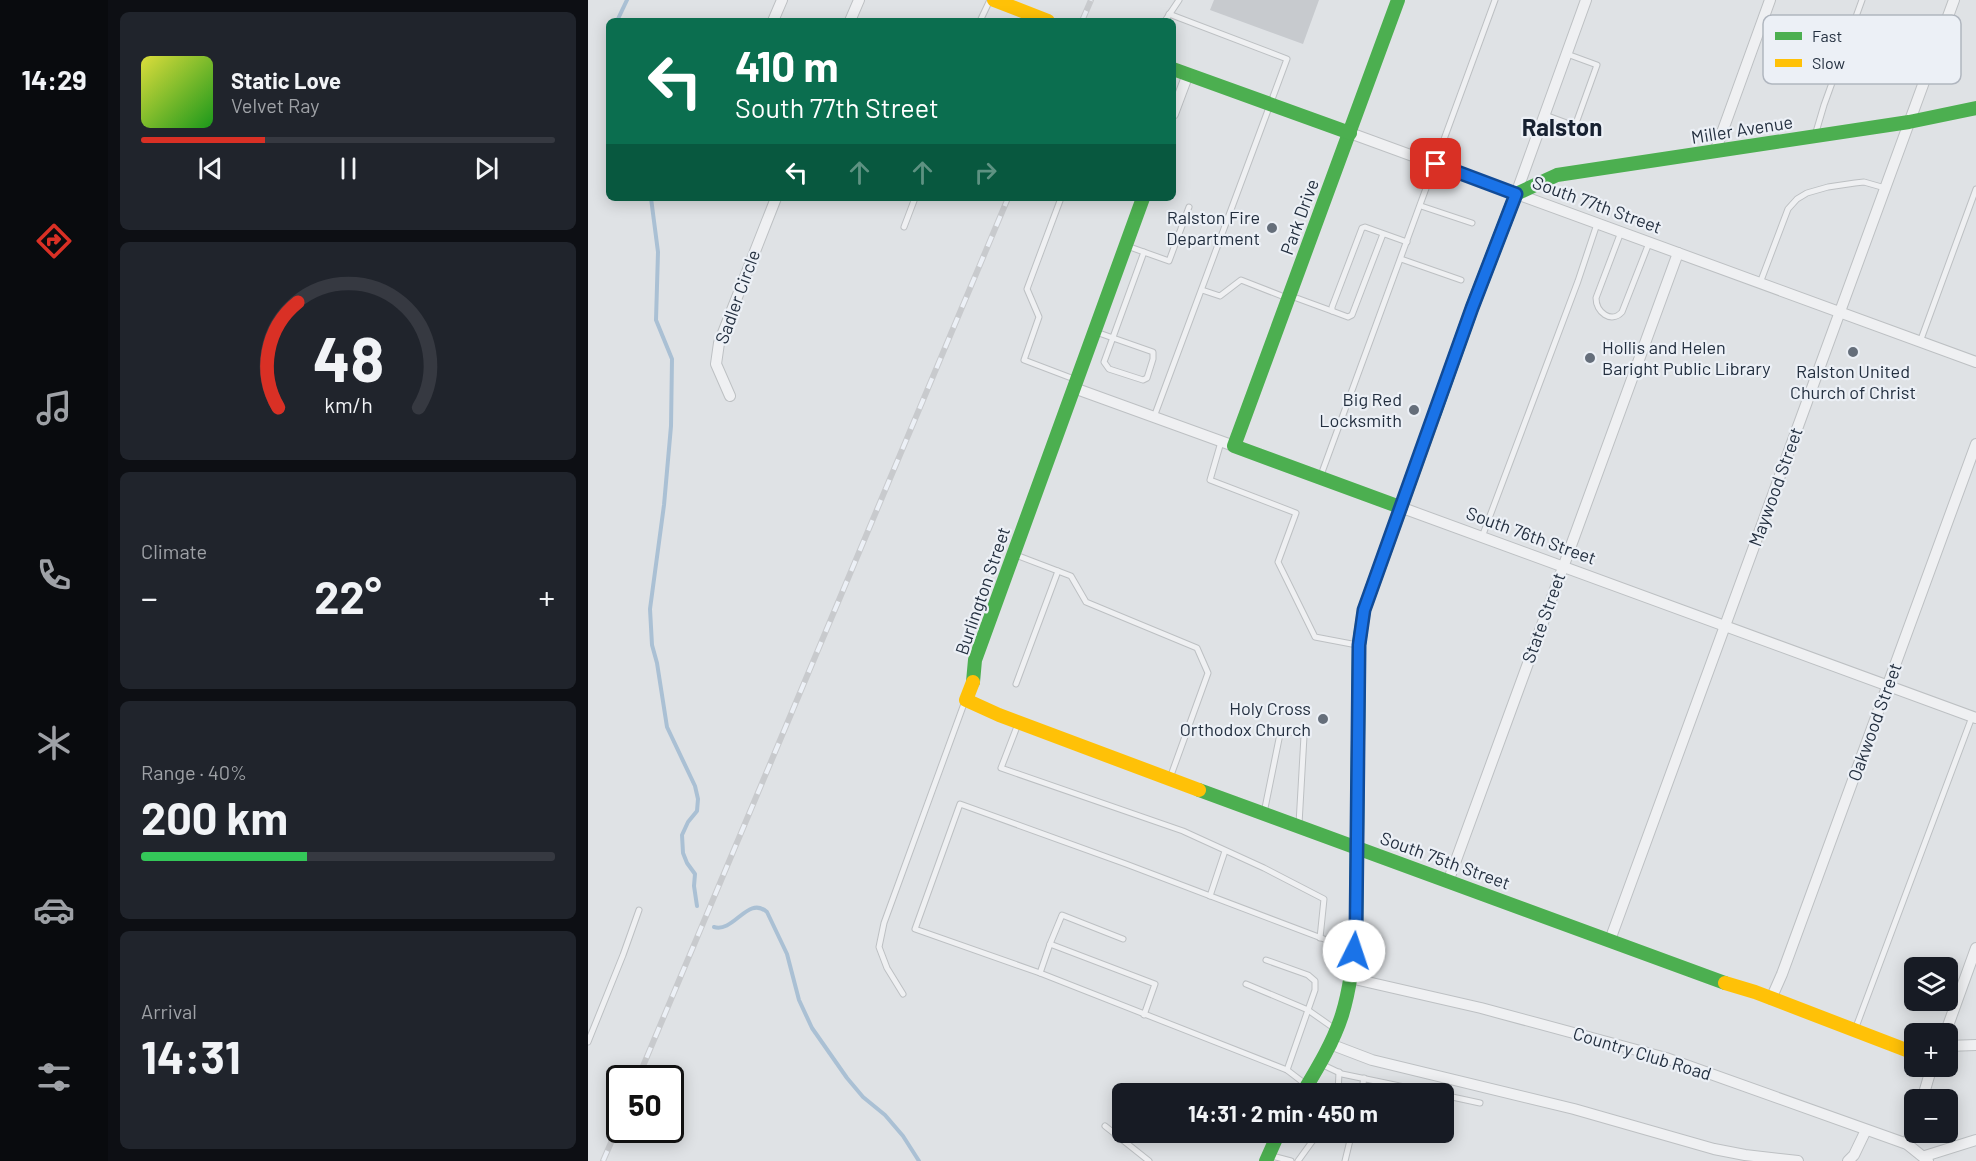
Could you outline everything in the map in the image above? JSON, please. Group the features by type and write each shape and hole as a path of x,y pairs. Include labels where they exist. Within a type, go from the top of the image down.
{"street":[{"path":"774,18 782,0"},
{"path":"851,18 859,0"},
{"path":"992,0 1013,4 1042,18"},
{"name":"Park Drive","path":"1228,444 1289,297 1398,0"},
{"path":"1309,1083 1336,1030 1350,978 1354,951 1359,645 1365,604 1586,0"},
{"path":"1765,15 1770,0"},
{"name":"Maywood Street","path":"1948,15 1954,0"},
{"path":"1715,152 1763,19"},
{"name":"South 77th Street","path":"1176,70 1976,363"},
{"path":"1176,106 1188,74"},
{"name":"Maywood Street","path":"1610,940 1923,84"},
{"name":"Miller Avenue","path":"1516,194 1557,175 1909,122 1976,108"},
{"name":"Sadler Circle","path":"730,396 716,364 719,343 775,201"},
{"name":"Burlington Street","path":"966,700 973,682 975,660 1141,201"},
{"name":"State Street","path":"1448,882 1677,253"},
{"name":"South 76th Street","path":"1076,384 1154,417 1974,717"},
{"name":"Oakwood Street","path":"1771,999 1976,444"},
{"name":"South 75th Street","path":"966,700 1018,723 1169,780 1904,1049"},
{"path":"1949,1023 1976,948"},
{"name":"Country Club Road","path":"1350,978 1481,1008 1666,1058 1907,1144 1927,1159"},
{"path":"1330,1044 1372,1060 1574,1108 1714,1149 1798,1161"},
{"path":"1958,1046 1976,1045"},
{"path":"1848,1161 1854,1155 1866,1130"},
{"path":"1927,1159 1976,1140"},
{"path":"1267,1158 1274,1143"}],"lane":[{"path":"983,18 992,0"},
{"path":"1167,18 1179,0"},
{"path":"1320,478 1495,0"},
{"path":"1857,15 1862,0"},
{"path":"1154,417 1287,59 1169,14"},
{"path":"1545,115 1575,126 1597,65 1567,54"},
{"path":"1815,137 1832,84"},
{"path":"1760,283 1788,209 1793,202 1807,193 1828,187 1864,182 1885,188"},
{"path":"1920,342 1976,189"},
{"path":"904,226 914,201"},
{"path":"1060,201 1028,288 1039,316 1024,360 1076,384"},
{"path":"1421,206 1472,223"},
{"path":"1125,245 1169,261 1189,207"},
{"path":"1482,537 1578,281 1597,224"},
{"path":"1332,311 1360,231 1365,227 1407,242"},
{"path":"1621,232 1596,298 1596,306 1603,314 1611,317 1618,316 1622,312 1650,243"},
{"path":"1202,290 1220,296 1241,280 1348,317 1352,315 1383,234"},
{"path":"1094,331 1113,338 1153,352 1147,378 1143,380 1109,369 1104,362 1113,338 1144,252"},
{"path":"1401,259 1461,280"},
{"path":"1228,444 1210,480 1296,513 1278,562 1315,637 1359,645"},
{"path":"1014,554 1071,576 1086,602 1197,648 1208,673 1169,780"},
{"path":"1016,684 1058,571"},
{"name":"Burlington Street","path":"903,994 887,968 879,947 882,931 966,700"},
{"path":"1855,1030 1974,717"},
{"path":"1018,723 1001,768 1183,831 1324,899 1320,938"},
{"path":"1264,814 1281,729 1304,736 1298,827"},
{"path":"1299,1083 1287,1071 1040,973 915,929 960,804 1126,864 1354,951"},
{"path":"1210,897 1225,850"},
{"path":"588,1042 639,910"},
{"path":"1040,973 1062,915 1123,939"},
{"path":"1050,944 1155,984 1144,1015"},
{"path":"1266,960 1308,975 1315,981 1315,990 1287,1071"},
{"path":"1246,984 1308,1010 1336,1030"},
{"path":"1320,1064 1339,1072 1387,1083"},
{"path":"1338,1083 1339,1072"},
{"path":"1363,1083 1364,1078"},
{"path":"1454,1097 1480,1103"},
{"path":"1105,1125 1149,1161"},
{"path":"1298,1161 1311,1143"},
{"path":"1345,1161 1349,1143"},
{"path":"1267,1158 1291,1161"}],"building":[{"path":"1214,0 1319,0 1303,44 1210,10"}],"waterway":[{"path":"618,18 627,0"},
{"path":"651,201 658,252 656,320 672,359 671,426 664,505 650,609 652,645 667,727 695,786 698,799 697,811 688,822 682,835 683,853 695,874 697,906"},
{"path":"714,927 728,925 754,908 767,912 787,954 799,1000 812,1028 847,1078 863,1097 885,1115 903,1136 919,1161"}],"railway":[{"path":"1083,18 1091,0"},
{"path":"643,1065 1007,201"},
{"path":"603,1161 611,1143"}],"traffic: fast":[{"path":"1398,0 1234,446 1400,507"},
{"path":"1176,70 1350,133"},
{"path":"1434,415 1516,194 1557,175 1909,122 1976,108"},
{"path":"973,682 975,660 1142,201"},
{"path":"1308,1083 1334,1036 1342,1015 1356,933 1361,630"},
{"path":"1199,790 1725,983"},
{"path":"1266,1161 1274,1143"}],"traffic: slow":[{"path":"994,0 1040,18"},
{"path":"1361,630 1364,610 1434,415"},
{"path":"973,682 966,700 999,715 1199,790"},
{"path":"1725,983 1755,992 1904,1049"}],"place":[{"name":"Ralston Fire Department","path":"1272,228"},
{"name":"Ralston United Church of Christ","path":"1853,352"},
{"name":"Hollis and Helen Baright Public Library","path":"1590,358"},
{"name":"Big Red Locksmith","path":"1414,410"},
{"name":"Holy Cross Orthodox Church","path":"1323,719"}],"district":[{"name":"Ralston","path":"1562,128"}],"route":[{"path":"1354,951 1360,628 1367,598 1472,308 1516,194 1436,164"}]}
